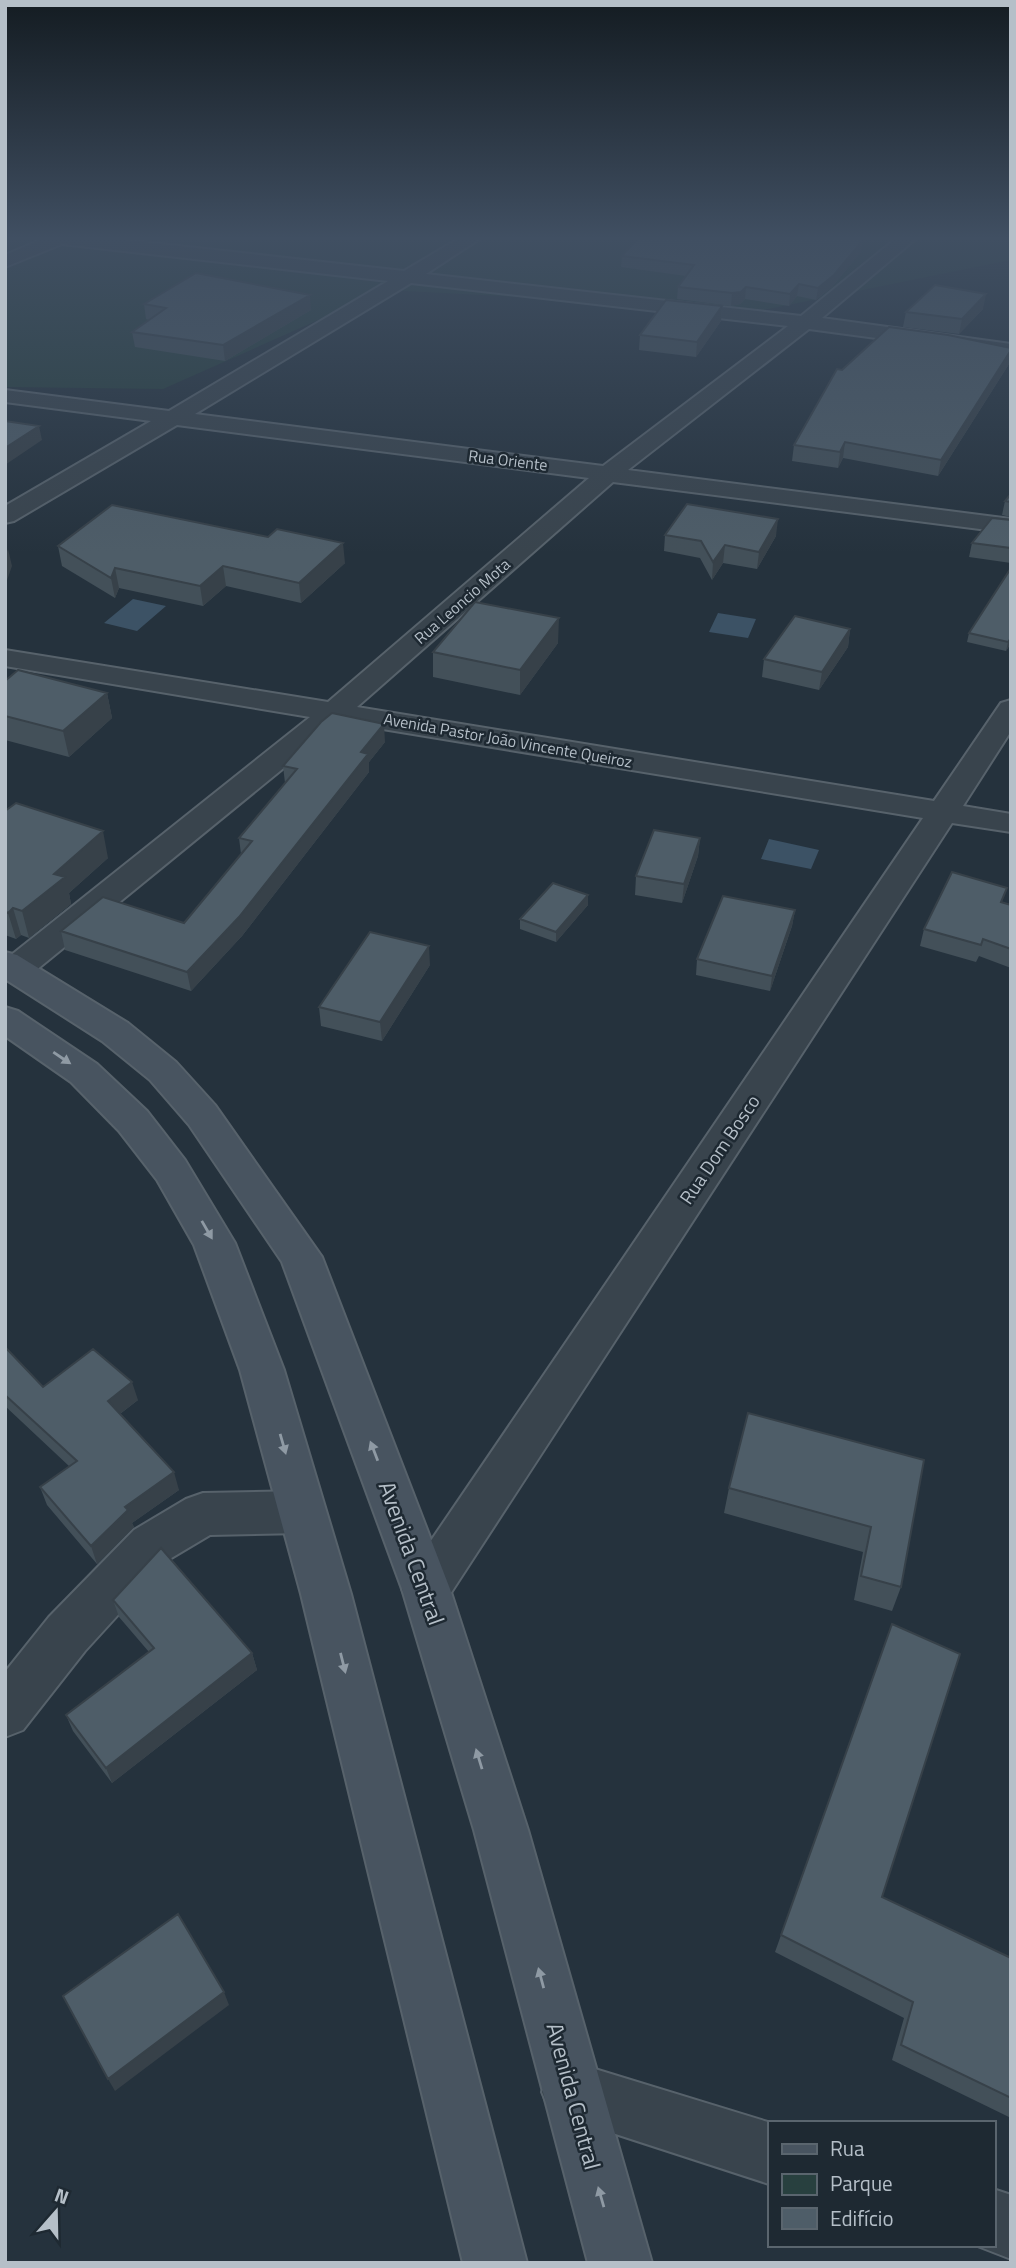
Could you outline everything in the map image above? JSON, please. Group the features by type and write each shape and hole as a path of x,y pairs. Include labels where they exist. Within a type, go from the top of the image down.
{"main road":[{"name":"Avenida Central","path":"11,966 115,1032 163,1071 202,1115 301,1257 426,1588 501,1830 620,2263"},
{"path":"5,1019 84,1073 133,1121 171,1170 214,1243 262,1370 326,1594 495,2263"}],"street":[{"path":"5,516 299,342"},
{"name":"Rua Leoncio Mota","path":"11,966 335,710 609,473 778,342"},
{"path":"951,342 1011,350"},
{"name":"Rua Oriente","path":"5,396 1011,526"},
{"name":"Avenida Pastor João Vincente Queiroz","path":"5,657 1011,823"},
{"name":"Rua Dom Bosco","path":"426,1588 1011,709"},
{"path":"5,1712 67,1634 151,1545 203,1514 302,1512"},
{"path":"572,2092 768,2152"}],"green space":[{"path":"5,342 269,342 163,389 5,387"}],"water":[{"path":"133,599 166,606 137,631 104,623"},
{"path":"718,613 756,619 748,638 709,632"},
{"path":"769,839 819,850 811,869 761,859"}],"building":[{"path":"201,342 228,342 223,345"},
{"path":"873,342 981,342 1011,348 941,460 845,442 840,452 794,445 837,369 842,370"},
{"path":"5,421 39,426 5,448"},
{"path":"687,504 778,519 759,552 725,545 713,562 701,541 665,535"},
{"path":"112,505 268,537 277,529 343,543 299,583 223,566 200,586 115,568 111,578 58,546"},
{"path":"992,518 1011,520 1011,548 972,543"},
{"path":"1011,568 1011,638 1008,642 969,633"},
{"path":"475,602 559,618 520,670 433,652"},
{"path":"795,616 850,629 822,672 764,659"},
{"path":"18,670 107,693 63,731 5,716 5,681"},
{"path":"332,713 384,724 361,752 368,754 239,917 187,972 61,931 103,897 184,923 252,841 239,838 297,769 283,766"},
{"path":"16,803 103,831 54,874 65,877 22,911 13,908 8,913 5,911 5,811"},
{"path":"654,830 700,838 684,884 636,876"},
{"path":"952,872 1007,888 1001,902 1011,905 1011,949 983,939 981,945 924,929"},
{"path":"553,883 588,895 556,932 520,919"},
{"path":"723,896 795,910 772,976 697,959"},
{"path":"370,932 429,946 380,1022 319,1007"},
{"path":"5,1347 43,1387 93,1349 132,1382 108,1401 174,1472 125,1507 128,1510 91,1546 40,1487 77,1461 5,1395"},
{"path":"748,1413 924,1460 901,1587 861,1576 871,1527 729,1488"},
{"path":"161,1548 252,1653 106,1768 66,1715 154,1648 113,1600"},
{"path":"892,1624 960,1654 882,1897 1011,1958 1011,2098 901,2045 913,2002 781,1935"},
{"path":"178,1914 224,1992 108,2079 63,1996"}]}
